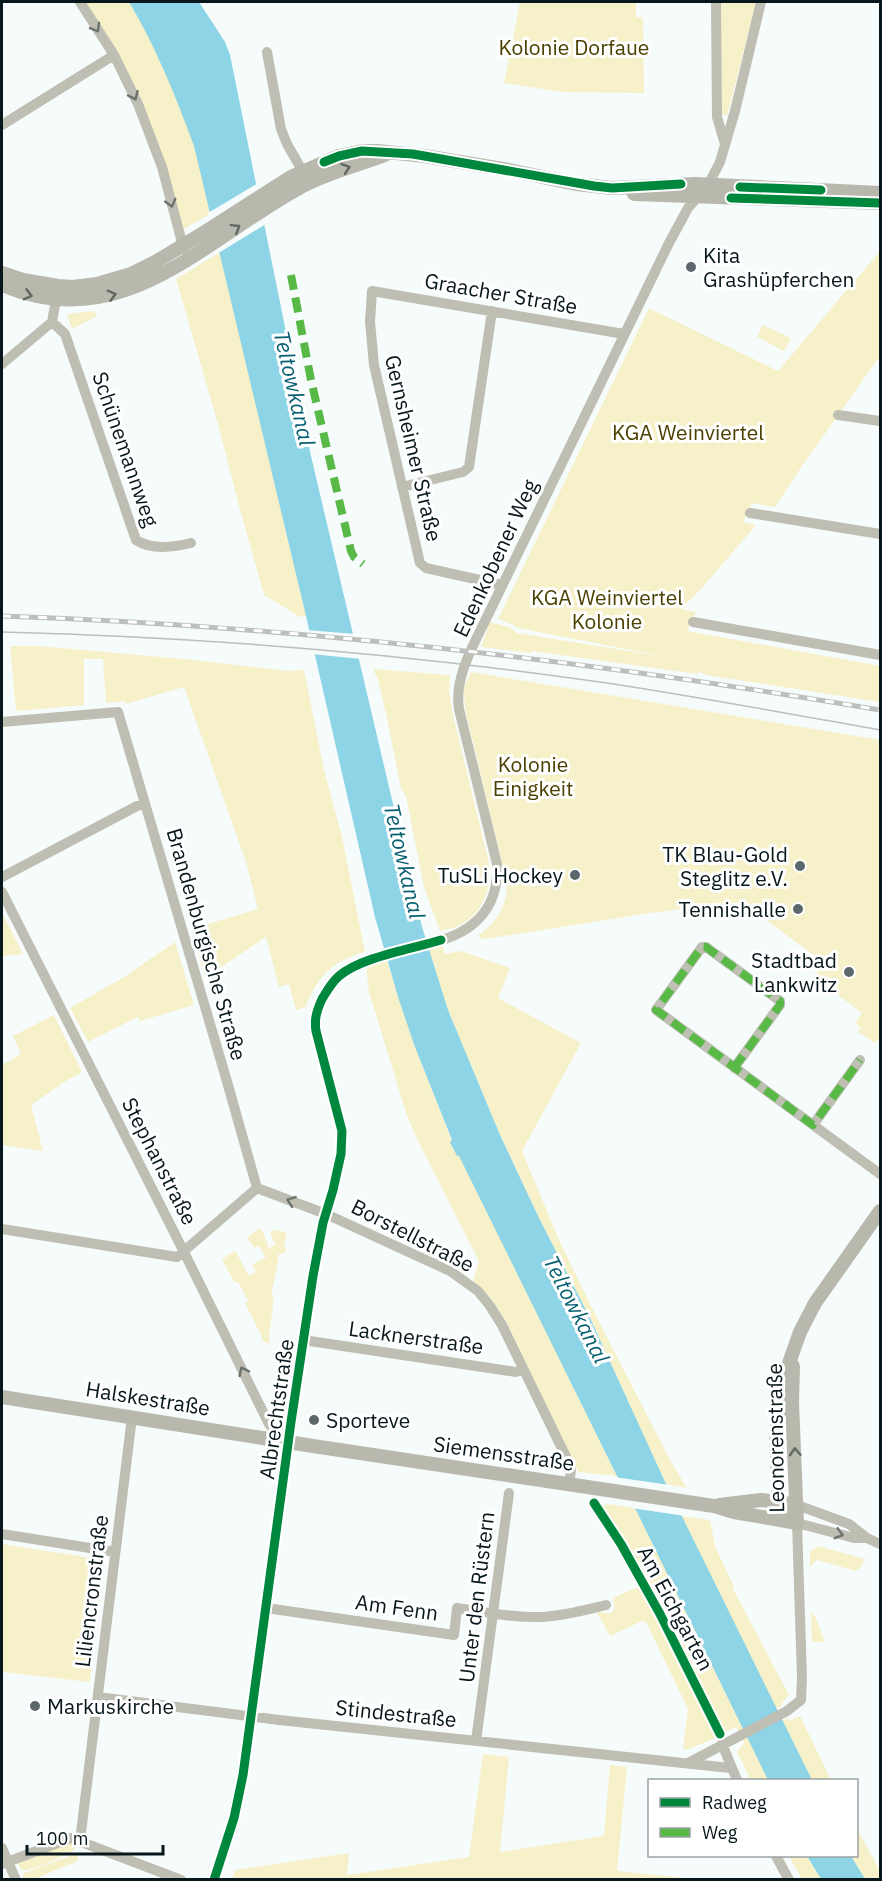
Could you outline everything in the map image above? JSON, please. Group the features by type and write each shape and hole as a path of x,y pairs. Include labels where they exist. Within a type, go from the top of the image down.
{"main road":[{"path":"2,285 26,295 57,293 131,274 187,251 282,199 306,177 339,156 362,152 424,156 509,170 568,183 612,188 681,184 880,193"},
{"path":"2,273 57,293 93,300 112,295 143,284 164,273 187,251 280,184 306,177"},
{"path":"612,188 632,194 880,203"},
{"name":"Leonorenstraße","path":"797,1523 778,1502 777,1421 783,1380 800,1332 815,1303 880,1211"},
{"name":"Leonorenstraße","path":"794,1352 792,1402 797,1523"},
{"name":"Halskestraße","path":"2,1397 288,1442"},
{"name":"Siemensstraße","path":"288,1442 708,1505 797,1523"},
{"name":"Siemensstraße","path":"708,1505 761,1500 797,1505"}],"street":[{"path":"80,2 114,55 138,104 159,160 187,251"},
{"path":"716,2 717,117 725,144"},
{"name":"Edenkobener Weg","path":"445,939 464,932 480,917 489,906 497,883 497,864 458,700 463,672 502,585 672,236 688,208 708,185 718,168 761,2"},
{"path":"267,52 281,129 306,177"},
{"path":"2,125 114,55"},
{"name":"Graacher Straße","path":"372,291 624,334"},
{"name":"Gernsheimer Straße","path":"372,291 370,322 374,365 420,563 423,566 502,585"},
{"path":"2,364 52,322 57,293"},
{"path":"402,487 463,472 469,467 492,311"},
{"name":"Schünemannweg","path":"52,322 65,334 136,540 141,544 154,546 191,543"},
{"path":"838,415 880,422"},
{"path":"750,513 880,534"},
{"path":"693,622 880,655"},
{"name":"Brandenburgische Straße","path":"2,722 118,712 257,1188"},
{"path":"2,878 145,804"},
{"name":"Stephanstraße","path":"2,892 270,1426 276,1434 288,1442"},
{"path":"734,1068 780,1005 780,1001 706,947 702,947 656,1010 734,1068 880,1173"},
{"name":"Albrechtstraße","path":"214,1880 234,1818 251,1717 313,1276 341,1154 343,1136 316,1031 315,1019 320,1004 332,983 344,972 361,963"},
{"path":"813,1125 860,1060"},
{"path":"2,1229 177,1257 257,1188"},
{"name":"Borstellstraße","path":"257,1188 326,1214 447,1269 469,1284 485,1299 497,1317 569,1463 571,1470 569,1484"},
{"name":"Lacknerstraße","path":"303,1340 516,1372 523,1369"},
{"name":"Liliencronstraße","path":"80,1841 132,1417"},
{"name":"Unter den Rüstern","path":"476,1741 509,1493"},
{"name":"Siemensstraße","path":"797,1505 849,1524 867,1538 880,1544"},
{"name":"Siemensstraße","path":"797,1523 854,1538 867,1538"},
{"name":"Leonorenstraße","path":"722,1744 787,1711 801,1700 797,1523"},
{"path":"2,1534 115,1552"},
{"name":"Am Fenn","path":"266,1608 454,1635 457,1608 542,1617 606,1605"},
{"name":"Stindestraße","path":"98,1697 251,1717 730,1768"},
{"path":"689,1762 722,1744 736,1779"},
{"path":"5,1862 71,1838 181,1880"},
{"path":"2,1848 5,1862 16,1880"},
{"path":"777,1857 789,1880"}],"green space":[{"path":"82,2 129,2 166,72 194,146 211,213 182,230 164,165"},
{"name":"Kolonie Dorfaue","path":"520,2 636,2 636,17 643,17 644,93 562,92 504,83"},
{"path":"720,2 756,2 727,116 722,114"},
{"name":"KGA Weinviertel","path":"880,251 880,356 775,507 752,503 743,522 756,525 681,609 696,612 687,631 880,666 880,702 698,672 698,674 531,651 531,653 481,647 490,622 509,627 517,633 672,658 518,628 498,619 649,308 778,371"},
{"path":"220,252 306,616 300,617 264,595 176,279"},
{"path":"94,311 97,316 72,329 67,314"},
{"path":"763,325 791,338 784,351 757,337"},
{"path":"10,646 39,646 289,671 304,670 324,770 342,837 365,952 335,965 315,987 306,1007 296,1010 289,984 279,987 266,937 205,978 191,929 258,909 246,862 184,687 126,704 125,701 106,703 103,659 84,659 84,705 16,711"},
{"path":"373,669 450,676 449,691 453,715 490,867 487,891 478,910 463,924 452,928 440,931 424,887 406,796 401,789 387,718"},
{"name":"Kolonie Einigkeit","path":"471,672 880,740 880,1036 875,1043 858,1032 861,1028 855,1023 862,1013 814,977 821,967 812,960 815,956 741,902 480,938 478,935 491,925 500,913 507,891 507,883 465,709 464,687"},
{"path":"2,912 23,954 2,956"},
{"path":"175,942 194,1005 140,1021 138,1017 88,1042 70,1008 124,977"},
{"path":"441,942 445,954 461,951 510,968 498,998 581,1043 522,1151 559,1240 592,1308 671,1462 687,1488 666,1484 590,1318 500,1135 448,1010 428,946"},
{"path":"386,959 415,1047 457,1156 459,1155 617,1476 578,1472 506,1321 491,1298 473,1281 479,1261 407,1116 369,992 366,967"},
{"path":"54,1015 82,1072 31,1105 43,1151 2,1145 2,1065 21,1054 13,1036"},
{"path":"259,1228 269,1248 275,1245 270,1231 278,1230 287,1233 284,1243 287,1251 278,1255 271,1297 274,1298 270,1344 262,1341 245,1303 248,1301 222,1260 232,1252 236,1252 249,1276 256,1272 252,1265 266,1257 259,1246 255,1248 247,1238"},
{"path":"608,1504 635,1508 768,1779 750,1779 737,1752 744,1743 736,1727 686,1750 683,1748 688,1709 646,1622 642,1621 610,1636 596,1611 610,1614 615,1608 613,1598 640,1586 617,1545 592,1509"},
{"path":"681,1516 710,1520 715,1546 733,1589 789,1695 781,1704 782,1706 776,1709"},
{"path":"2,1544 105,1560 90,1682 2,1672"},
{"path":"818,1546 865,1559 856,1571 817,1560 810,1567 810,1552"},
{"path":"811,1612 815,1616 825,1642 812,1642"},
{"path":"800,1716 831,1779 811,1779 782,1721 788,1718 789,1721"},
{"path":"483,1754 509,1757 500,1852 604,1836 610,1765 627,1767 617,1871 696,1879 232,1879 235,1870 349,1853 347,1875 469,1857"},
{"path":"858,1831 880,1871 880,1879 865,1879 852,1857 858,1857"},
{"path":"67,1843 73,1843 74,1850 40,1866 21,1870 18,1863"},
{"path":"75,1854 78,1858 76,1862 34,1879 24,1879 24,1873"},
{"path":"790,1857 808,1857 821,1879 802,1879"}],"water":[{"name":"Teltowkanal","path":"129,2 199,2 225,42 230,55 311,456 422,927 448,1010 500,1135 538,1216 590,1318 666,1484 812,1779 768,1779 635,1508 450,1142 452,1140 398,997 375,917 194,146 165,72"},
{"path":"808,1857 852,1857 865,1879 821,1879"}],"pier":[{"path":"258,183 266,224 217,254 208,213"},
{"path":"306,630 355,634 361,659 311,654"},
{"path":"614,1477 670,1485 685,1516 631,1508"}],"tram line":[{"path":"2,632 154,638 381,655 641,688 880,730"}],"railway":[{"path":"2,616 223,628 443,648 662,676 880,710"}],"marked path":[{"path":"291,275 311,380 351,551 354,557 363,564"},
{"path":"734,1068 780,1005 780,1001 706,947 702,947 656,1010 813,1125 860,1060"}],"cycle path":[{"path":"324,162 362,151 413,154 594,186 612,188 681,184"},
{"path":"740,187 821,190"},
{"path":"731,198 880,203"},
{"path":"214,1880 234,1818 243,1775 313,1276 323,1223 341,1154 342,1131 316,1031 316,1015 329,987 349,969 387,954 441,940"},
{"name":"Am Eichgarten","path":"594,1503 621,1544 660,1614 720,1734"}],"place":[{"name":"Kita Grashüpferchen","path":"691,267"},
{"name":"TK Blau-Gold Steglitz e.V.","path":"800,866"},
{"name":"TuSLi Hockey","path":"575,875"},
{"name":"Tennishalle","path":"798,909"},
{"name":"Stadtbad Lankwitz","path":"849,972"},
{"name":"Sporteve","path":"314,1420"},
{"name":"Markuskirche","path":"35,1706"}],"park label":[{"name":"KGA Weinviertel Kolonie","path":"607,609"}]}
